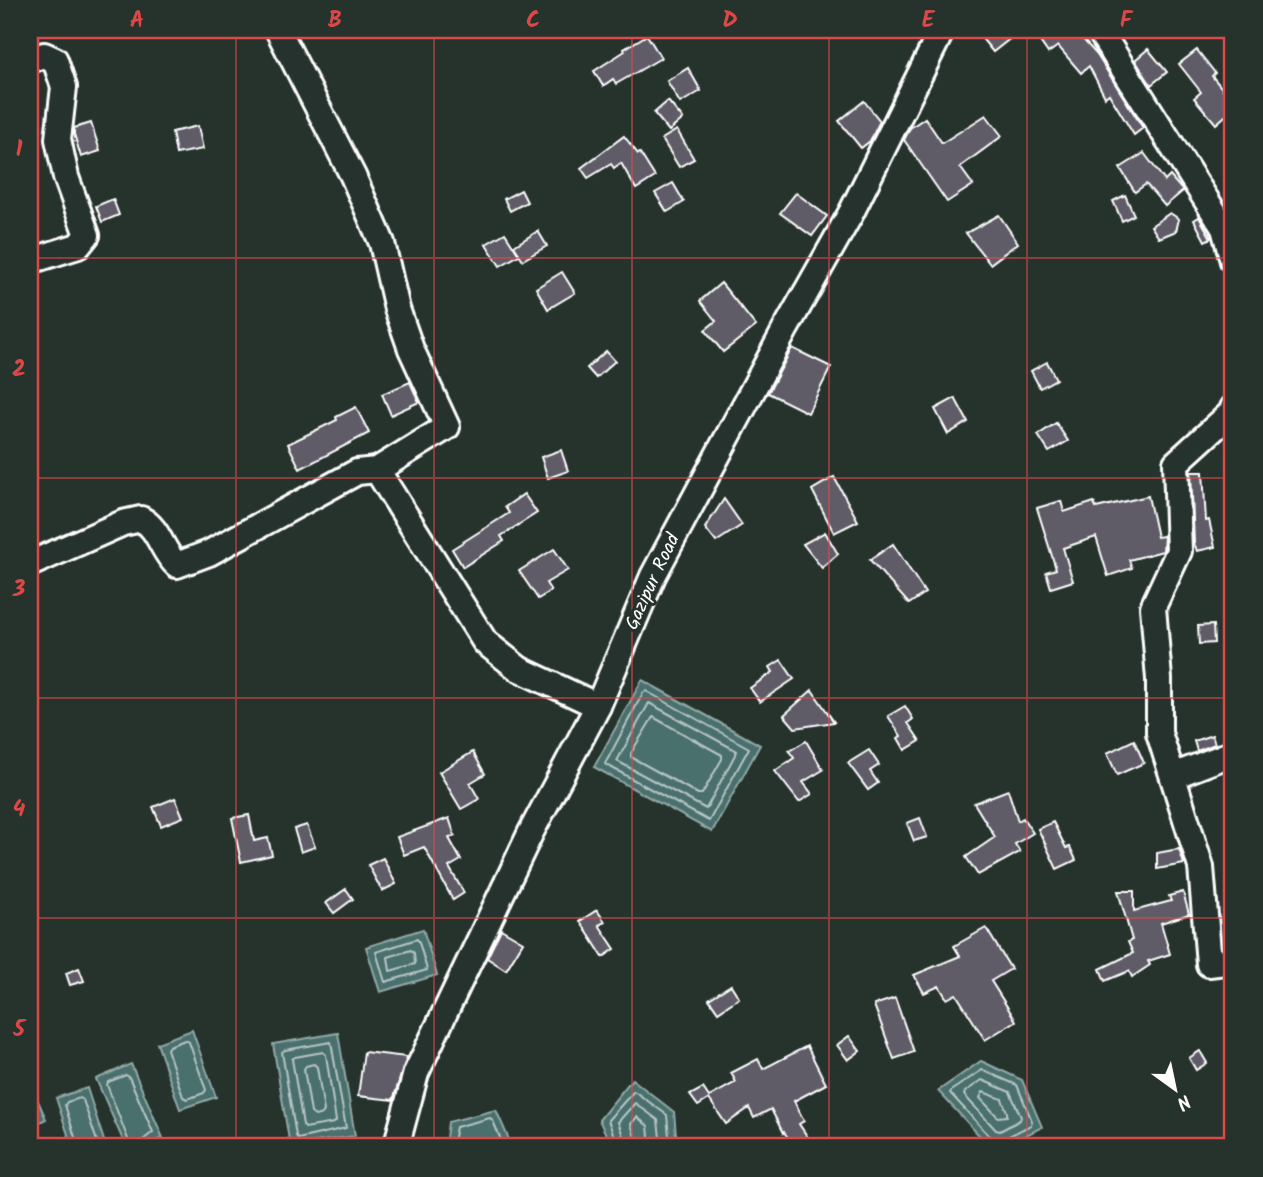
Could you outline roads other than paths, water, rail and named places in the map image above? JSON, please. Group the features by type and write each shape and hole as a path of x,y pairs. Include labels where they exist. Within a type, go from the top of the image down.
{"street":[{"path":"30,564 123,523 141,519 156,531 168,558 177,565 209,553 358,472 377,470 447,427 411,349 397,309 382,243 353,176 278,30"},
{"name":"Gazipur Road","path":"396,1147 416,1073 531,832 598,706 653,576 851,213 942,30"},
{"path":"1099,30 1223,228 1233,261"},
{"path":"30,60 44,55 55,60 64,87 58,139 66,177 87,235 78,246 30,261"},
{"path":"1233,408 1232,412 1175,463 1180,551 1153,607 1159,679 1159,733 1201,867 1209,964 1233,961"},
{"path":"377,470 485,642 519,668 598,706"},
{"path":"1173,776 1233,753"}],"water":[{"path":"642,680 760,745 712,832 594,767"},
{"path":"423,929 437,975 380,992 366,947"},
{"path":"192,1030 216,1097 180,1109 157,1043"},
{"path":"338,1033 355,1136 290,1146 273,1044"},
{"path":"981,1061 1022,1080 1042,1127 1003,1147 990,1147 938,1091"},
{"path":"131,1064 163,1138 142,1147 126,1147 96,1079"},
{"path":"632,1079 674,1112 677,1147 612,1147 599,1120"},
{"path":"87,1088 106,1147 72,1147 56,1098"},
{"path":"35,1094 46,1119 30,1127 30,1097"},
{"path":"496,1110 510,1147 445,1147 448,1122"}]}
